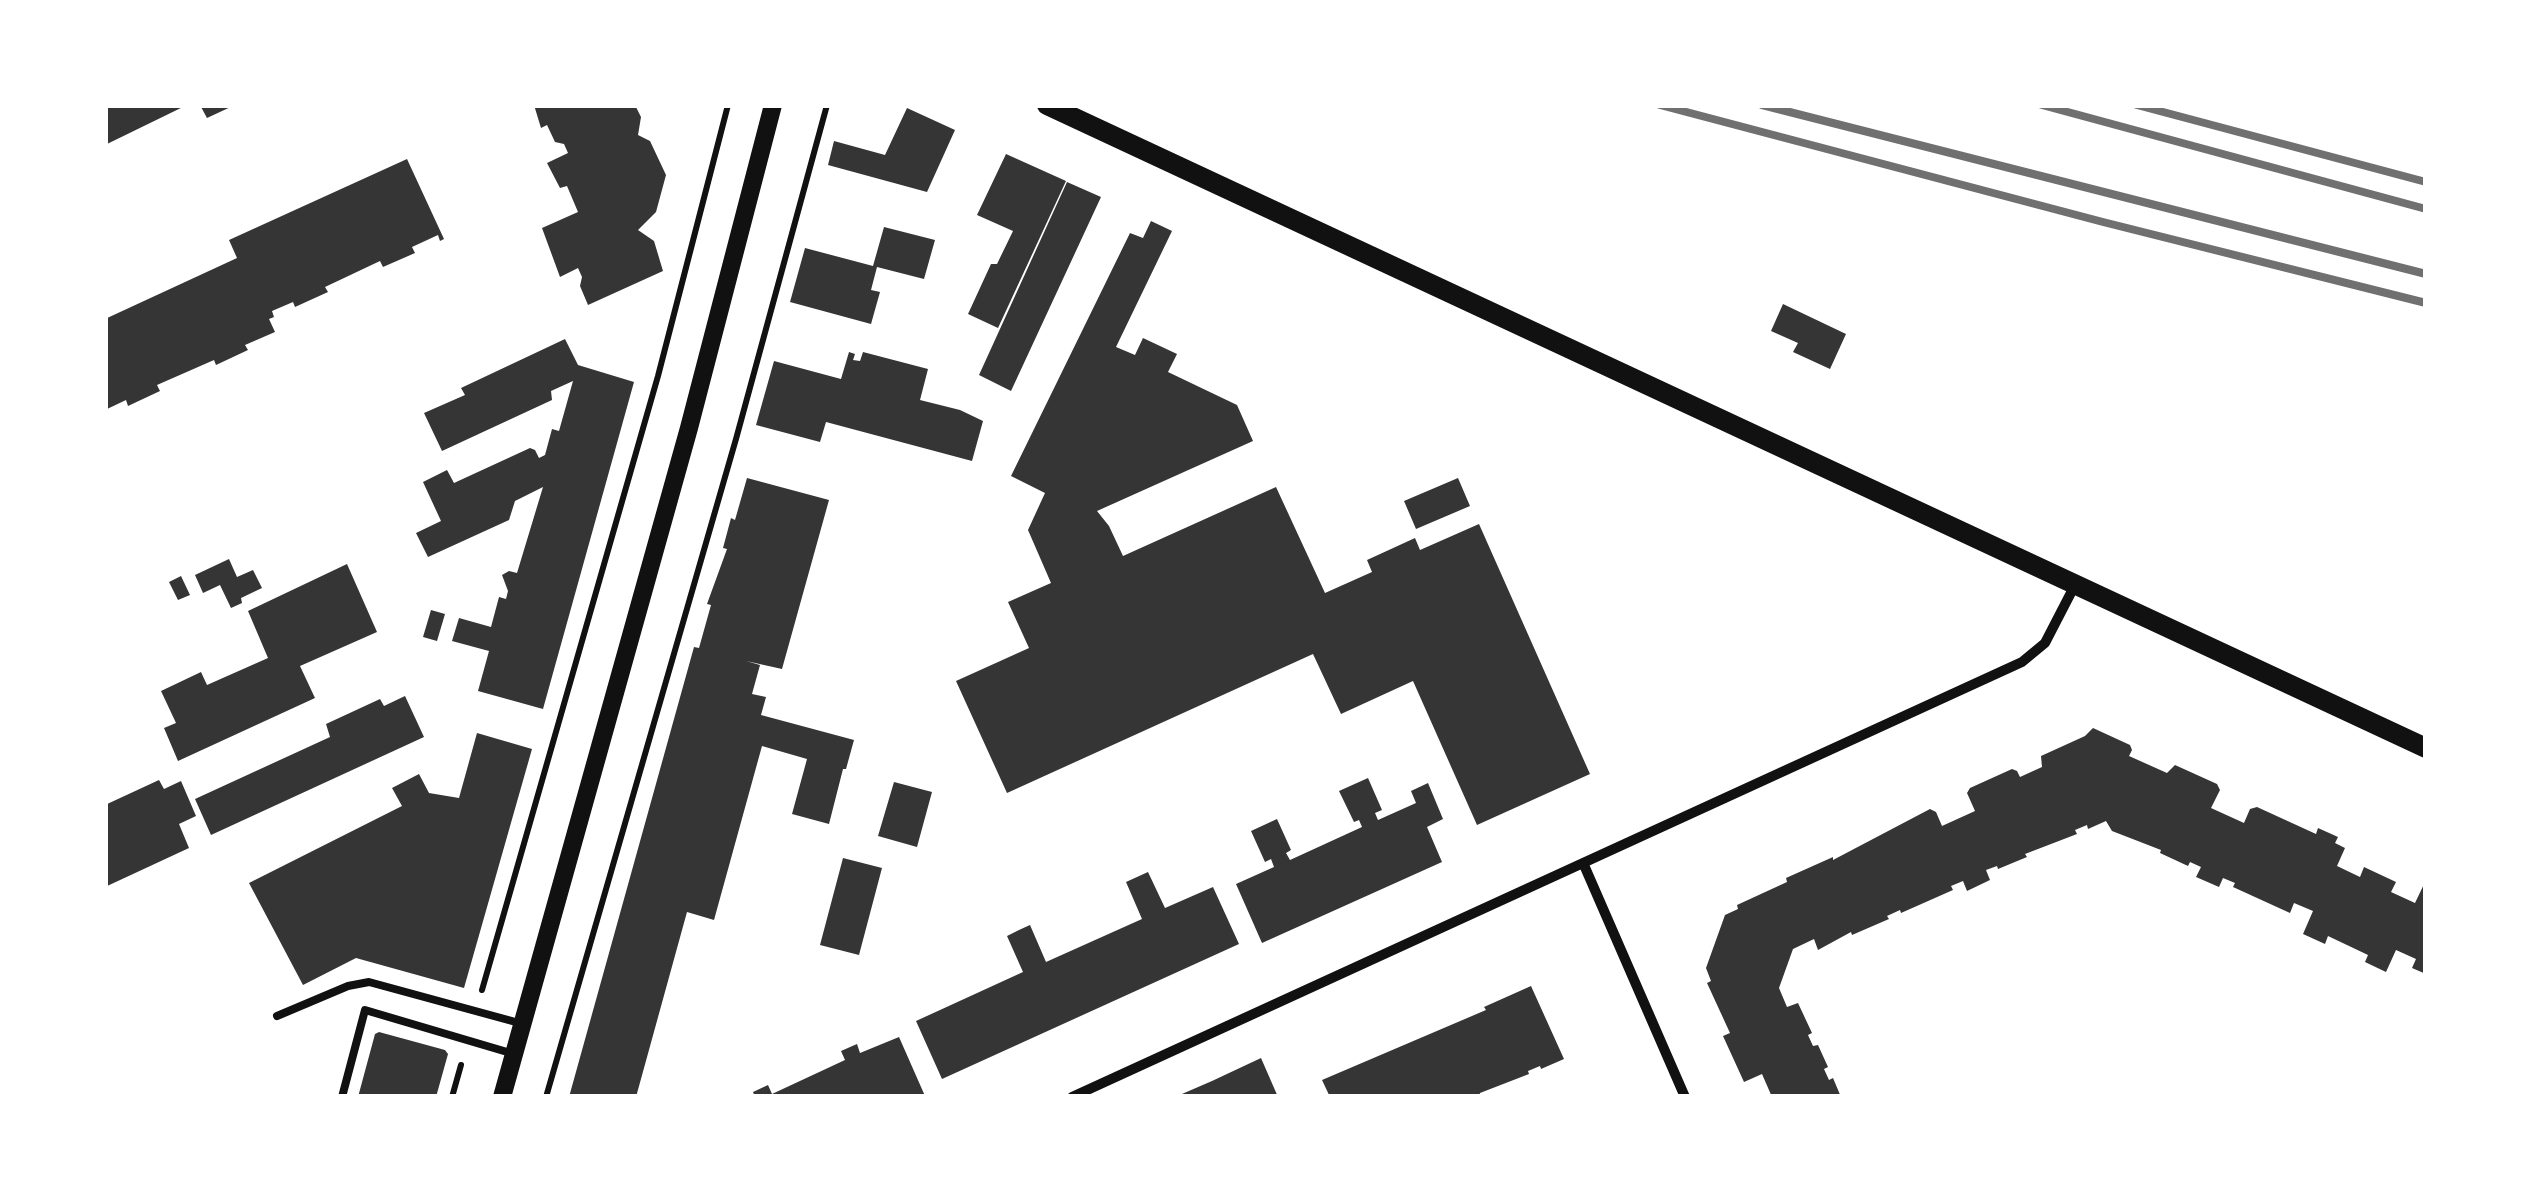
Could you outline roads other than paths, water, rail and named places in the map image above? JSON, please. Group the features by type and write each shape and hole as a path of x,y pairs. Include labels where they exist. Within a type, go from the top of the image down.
{"main road":[{"path":"1047,105 2426,748"}],"street":[{"path":"502,1097 690,428 773,105"},
{"path":"1072,1097 2022,662 2046,643 2076,583"},
{"path":"1584,865 1686,1097"}],"lane":[{"path":"277,1016 348,986 369,982 523,1024"},
{"path":"342,1097 365,1010 514,1054"}],"railway":[{"path":"1660,105 2426,303"},
{"path":"1762,105 2426,274"},
{"path":"2042,105 2426,209"},
{"path":"2137,105 2426,182"}]}
